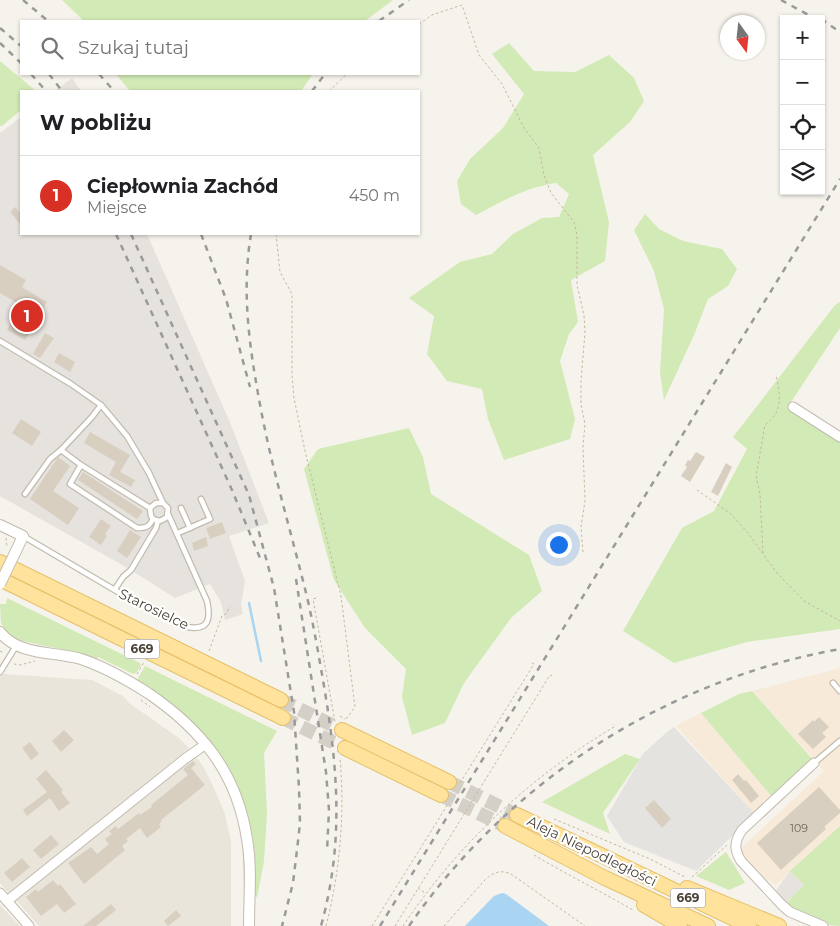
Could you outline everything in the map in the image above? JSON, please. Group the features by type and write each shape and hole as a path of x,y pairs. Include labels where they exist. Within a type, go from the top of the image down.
{"main road":[{"name":"669","path":"7,555 281,700"},
{"name":"669","path":"0,580 283,718"},
{"path":"341,724 455,782"},
{"path":"342,750 446,797"},
{"name":"Aleja Niepodległości","path":"517,815 749,926"},
{"name":"Aleja Niepodległości","path":"505,826 605,878 708,926"},
{"path":"627,868 677,884 779,926"},
{"path":"605,878 650,909 680,926"}],"street":[{"path":"793,407 840,437"},
{"path":"0,584 7,555 23,536 1,530"},
{"path":"0,632 10,643 16,646 74,657 115,673 173,711 206,744 230,781 243,818 248,840 249,926"},
{"path":"7,901 206,744"},
{"path":"814,763 742,830 736,838 735,845 736,852 741,861 790,912 823,926"},
{"path":"0,893 29,926"}],"lane":[{"path":"0,341 71,384 100,405 127,436 149,473 163,503 168,508 168,514 178,533 210,519 201,499"},
{"path":"25,494 50,459 92,417 100,405"},
{"path":"61,450 81,465 150,508 150,512 156,520 156,528 131,570 123,577 115,590"},
{"path":"81,465 70,484 137,528 145,528 156,520 164,519 168,514"},
{"path":"150,508 156,503 163,503"},
{"path":"181,508 190,528"},
{"name":"Starosielce","path":"23,536 142,606 195,629 202,627 208,622 210,612 178,533"},
{"path":"0,672 16,646"},
{"path":"833,683 840,691"},
{"path":"814,763 840,741"}],"path":[{"path":"420,23 432,15 462,6 479,55 502,84 524,128 539,148 544,175 551,193 574,222 577,235 578,285 584,315 585,332 581,381 581,404 585,424 583,447 585,501 581,527 582,552"},
{"path":"330,90 346,75"},
{"path":"276,235 280,272 292,294 292,375 294,398 305,451 341,596 355,707 341,724"},
{"path":"763,553 760,494 756,476 765,425 773,419 780,398 776,374"},
{"path":"697,490 731,514 747,532 777,573 804,601 840,621"},
{"path":"1,530 6,539 7,555"},
{"path":"316,598 313,599 341,724"},
{"path":"209,652 222,616 226,614 230,606"},
{"path":"8,661 20,665 40,659"},
{"path":"136,676 144,662"},
{"path":"455,782 534,664 530,662"},
{"path":"395,926 550,674 554,677"},
{"path":"326,926 336,883 340,847 342,750"},
{"path":"372,926 446,797"},
{"path":"549,818 650,859 690,880"},
{"path":"693,876 727,845"},
{"path":"531,853 636,912"},
{"path":"444,926 484,881 491,875 502,872 511,874 585,926"},
{"path":"418,888 426,894"}],"shaded area":[{"path":"72,78 80,90 56,90"},
{"path":"20,118 20,235 147,235 229,420 269,523 229,536 245,581 241,605 243,614 225,620 221,602 210,584 175,598 131,570 0,496 0,133"},
{"path":"840,668 840,826 776,885 761,876 740,853 740,849 824,771 752,691"},
{"path":"4,674 92,680 123,696 129,703 179,738 189,748 9,893 0,883 0,677"},
{"path":"701,713 773,798 755,814 676,726"},
{"path":"674,727 755,814 696,871 624,842 607,816 643,754"},
{"path":"195,756 203,766 225,814 231,841 231,926 39,926 15,899"},
{"path":"790,871 804,885 786,903 776,890"},
{"path":"0,905 20,926 0,926"}],"green space":[{"path":"62,0 393,0 366,20 83,20"},
{"path":"509,43 534,71 575,72 609,55 634,78 644,101 630,122 593,155 609,222 605,261 571,280 578,322 569,334 560,361 575,419 570,439 504,460 488,419 482,389 447,381 427,354 434,316 409,298 460,262 492,254 513,234 542,218 559,217 569,194 556,183 545,185 515,195 476,215 461,204 457,181 470,159 503,128 524,94 492,54"},
{"path":"0,61 35,90 20,90 20,111 0,126"},
{"path":"117,75 312,75 302,90 129,90"},
{"path":"645,214 659,229 683,241 722,249 737,269 728,286 708,299 694,335 664,400 660,372 664,309 654,271 634,230"},
{"path":"840,302 840,328 787,408 840,441 840,629 747,642 674,663 623,631 682,528 714,511 747,449 733,437 835,305"},
{"path":"409,428 423,457 431,494 529,555 542,591 511,618 464,683 445,723 412,735 402,697 406,669 365,628 334,580 304,469 318,449"},
{"path":"7,598 141,665 136,673 133,674 98,657 97,659 18,640 5,630 1,623 0,604 6,604"},
{"path":"145,666 277,731 264,753 267,813 264,861 257,898 254,893 254,847 251,827 246,808 230,771 207,738 193,723 168,701 137,680"},
{"path":"752,691 813,760 773,798 701,713 739,694"},
{"path":"625,754 640,759 603,813 610,834 542,802"},
{"path":"840,826 840,926 812,919 786,903 804,885 790,871"},
{"path":"726,852 745,883 729,890 696,876"}],"water":[{"path":"502,893 549,926 465,926 494,896"}],"building":[{"path":"15,207 20,213 20,224 10,212"},
{"path":"0,265 26,280 22,287 47,302 25,340 7,330 21,305 0,293"},
{"path":"45,333 54,338 40,358 33,354"},
{"path":"59,353 75,362 70,372 54,362"},
{"path":"21,419 41,432 32,446 12,433"},
{"path":"90,432 130,455 120,472 135,480 131,487 109,475 116,462 84,443"},
{"path":"696,452 705,457 690,482 681,476 687,467 685,465 688,460 690,461"},
{"path":"58,457 70,466 53,491 79,508 68,525 30,499"},
{"path":"726,463 732,467 718,496 711,492"},
{"path":"83,472 143,511 137,519 78,480"},
{"path":"101,519 111,526 105,534 107,536 101,545 89,537"},
{"path":"222,522 226,533 210,539 206,528"},
{"path":"130,530 141,537 127,558 117,551"},
{"path":"206,537 208,546 194,551 192,543"},
{"path":"819,717 829,727 822,733 826,737 813,749 798,734"},
{"path":"64,730 74,740 61,752 52,741"},
{"path":"30,742 39,754 31,760 22,748"},
{"path":"193,761 196,764 191,768 205,785 161,820 159,824 161,827 147,838 140,828 126,839 128,841 122,846 125,850 84,884 68,863 91,847 97,854 109,844 105,839 112,834 109,831 116,826 118,829 139,813 140,815 152,807 151,805 188,775 183,769"},
{"path":"46,770 63,790 61,792 70,803 59,811 50,798 27,816 23,810 47,792 36,779"},
{"path":"738,774 744,781 746,780 759,796 751,803 732,780"},
{"path":"819,787 840,810 840,813 824,827 826,829 781,870 757,843"},
{"path":"654,800 671,819 662,828 645,808"},
{"path":"51,835 59,844 41,859 33,850"},
{"path":"22,858 30,867 12,882 4,873"},
{"path":"53,880 58,886 60,884 76,904 64,913 57,904 41,916 26,897 36,889 38,892"},
{"path":"111,904 116,910 96,926 83,926"},
{"path":"176,910 181,916 168,926 164,921"}],"waterway":[{"path":"249,603 261,661"}],"tunnel":[{"path":"281,700 342,730"},
{"path":"283,718 345,748"},
{"path":"449,782 517,815"},
{"path":"441,795 505,826"}],"railway":[{"path":"23,0 47,20"},
{"path":"380,20 409,0"},
{"path":"781,0 809,15"},
{"path":"825,22 840,32"},
{"path":"0,28 20,45"},
{"path":"0,43 20,62"},
{"path":"32,75 45,90"},
{"path":"50,75 61,90"},
{"path":"100,75 113,90"},
{"path":"313,90 324,75"},
{"path":"380,926 840,179"},
{"path":"116,235 232,490 260,558"},
{"path":"131,235 249,495 274,588 294,712 300,823 293,883 282,926"},
{"path":"201,235 226,299 250,387"},
{"path":"251,235 248,256 247,300 253,366 271,457 312,619 333,747 336,836 333,865 321,926"},
{"path":"296,579 326,772 329,810 327,851"},
{"path":"409,926 449,874 494,826 543,783 597,745 654,712 713,685 776,664 840,649"}],"place":[{"name":"Ciepłownia Zachód","path":"27,316"}]}
